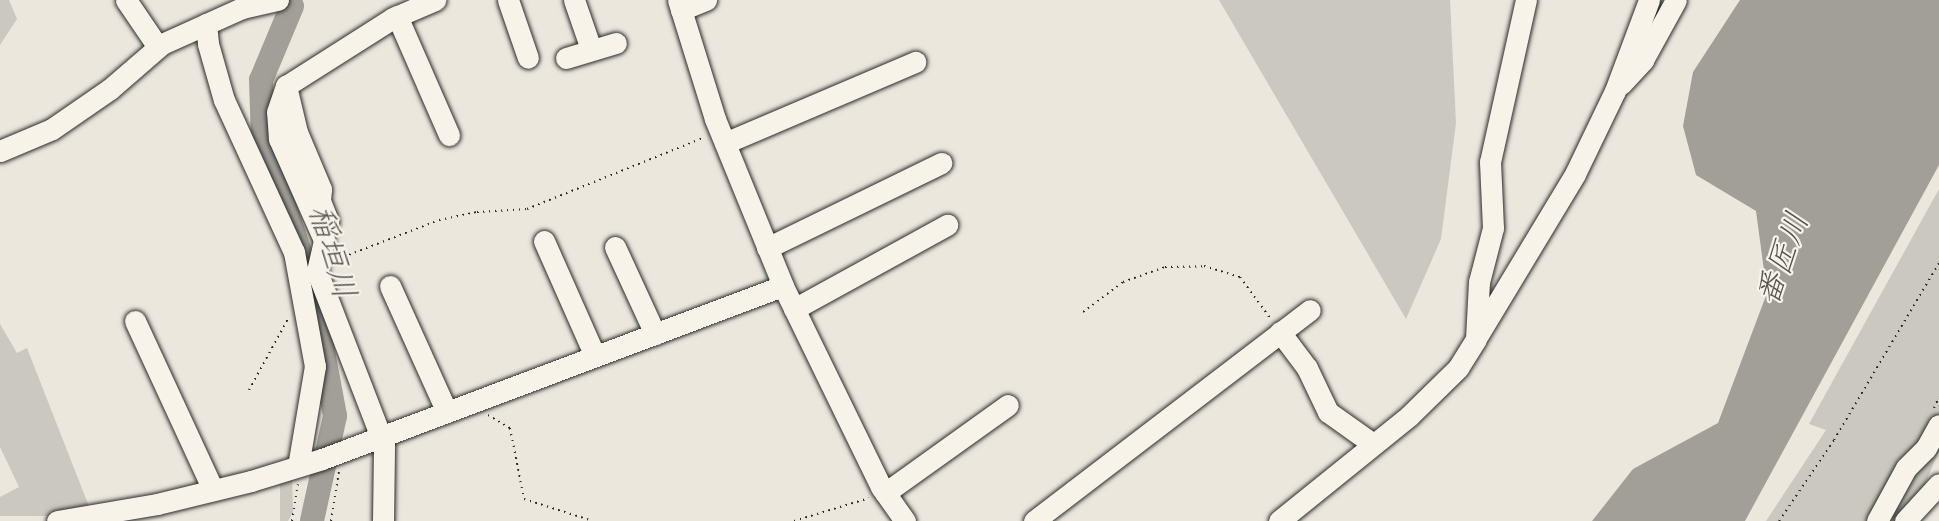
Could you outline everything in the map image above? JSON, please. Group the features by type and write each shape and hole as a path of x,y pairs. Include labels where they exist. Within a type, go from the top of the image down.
{"street":[{"path":"126,0 158,47"},
{"path":"0,151 52,129 110,89 158,47 242,8 278,0"},
{"path":"383,521 382,436 318,266 324,240 279,139 277,112 286,86 397,16 435,0"},
{"path":"508,0 528,58"},
{"path":"574,0 591,49"},
{"path":"706,0 680,5 723,137 783,286 885,493 905,521"},
{"path":"1476,339 1479,282 1493,228 1490,162 1526,0"},
{"path":"1279,521 1409,416 1458,368 1575,174 1615,91 1649,0"},
{"path":"1615,91 1643,60 1676,0"},
{"path":"397,16 449,135"},
{"path":"206,24 208,44 224,100 294,252 315,366 298,466"},
{"path":"566,58 616,43"},
{"path":"723,137 915,62"},
{"path":"286,86 297,132 321,189 320,201 330,226"},
{"path":"767,248 941,164"},
{"path":"794,309 947,225"},
{"path":"544,241 595,356"},
{"path":"615,247 655,334"},
{"path":"390,286 447,412"},
{"path":"57,521 213,490 298,466 783,286"},
{"path":"1034,521 1310,310"},
{"path":"135,321 213,490"},
{"path":"1281,332 1307,368 1328,412 1373,444"},
{"path":"885,493 1008,405"},
{"path":"1877,521 1906,468 1926,448 1939,425"},
{"path":"1905,521 1939,484"}],"path":[{"path":"318,266 439,220 477,212 527,209 723,137"},
{"path":"1779,521 1834,440 1939,263"},
{"path":"1083,312 1123,282 1165,267 1204,266 1240,277 1281,332"},
{"path":"249,390 283,326 302,300"},
{"path":"480,399 489,417 510,428 524,499 593,521"},
{"path":"331,521 334,454"},
{"path":"292,521 296,513 298,466"},
{"path":"794,521 885,493"}],"shaded area":[{"path":"0,0 9,0 17,19 0,45"},
{"path":"1219,0 1450,0 1456,123 1441,239 1406,319"},
{"path":"1939,189 1939,451 1921,493 1897,521 1766,521 1826,430 1809,424"},
{"path":"0,324 17,353 27,348 90,509 73,516 0,516 0,497 19,487 0,447"},
{"path":"292,477 293,512 288,521 280,521 280,481"}],"water":[{"name":"番匠川","path":"1740,0 1939,0 1939,165 1745,521 1592,521 1633,469 1718,423 1767,293 1756,211 1696,175 1683,126 1693,72"}],"waterway":[{"name":"稲垣川","path":"292,6 261,80 263,141 310,282 335,416 312,521"}]}
